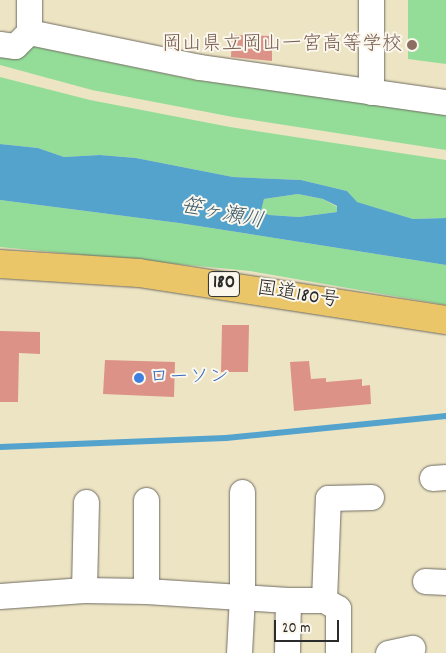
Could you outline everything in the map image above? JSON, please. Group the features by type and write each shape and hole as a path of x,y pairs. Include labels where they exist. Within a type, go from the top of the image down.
{"highway":[{"name":"国道180号","path":"0,264 158,276 446,320"}],"street":[{"path":"29,0 18,39 446,102"},
{"path":"371,0 371,92"},
{"path":"239,653 242,596 242,492"},
{"path":"324,600 328,498 371,498"},
{"path":"146,500 146,591"},
{"path":"84,590 86,502"},
{"path":"0,596 84,590 146,591 288,600 324,600 338,608 338,653"},
{"path":"287,653 288,600"}],"green space":[{"path":"408,0 446,0 446,64 408,59"},
{"path":"27,45 195,80 446,114 446,150 233,117 92,90 0,65 0,49"},
{"path":"0,77 90,100 230,127 446,160 446,218 413,219 356,202 347,191 301,180 233,177 136,158 100,155 64,157 38,148 0,144"},
{"path":"298,194 323,199 337,207 337,212 299,217 269,215 261,211 264,199"},
{"path":"0,200 179,223 446,265 446,305 250,271 0,247"}],"water":[{"name":"笹ヶ瀬川","path":"0,144 38,148 64,157 100,155 136,158 233,177 301,180 347,191 357,202 413,219 446,218 446,265 179,223 0,200","holes":["298,194 323,199 337,206 337,212 299,217 269,215 261,211 264,199"]}],"building":[{"path":"232,35 272,36 272,61 231,57"},
{"path":"222,325 249,325 248,372 221,372"},
{"path":"0,331 40,332 40,354 19,353 18,402 0,402"},
{"name":"ローソン","path":"105,360 175,362 174,397 103,394"},
{"path":"309,361 311,379 326,378 326,382 362,379 362,386 370,385 371,404 294,411 290,362"}],"waterway":[{"path":"0,447 226,438 446,416"}],"place":[{"name":"岡山県立岡山一宮高等学校","path":"412,45"},
{"name":"ローソン","path":"139,378"}]}
